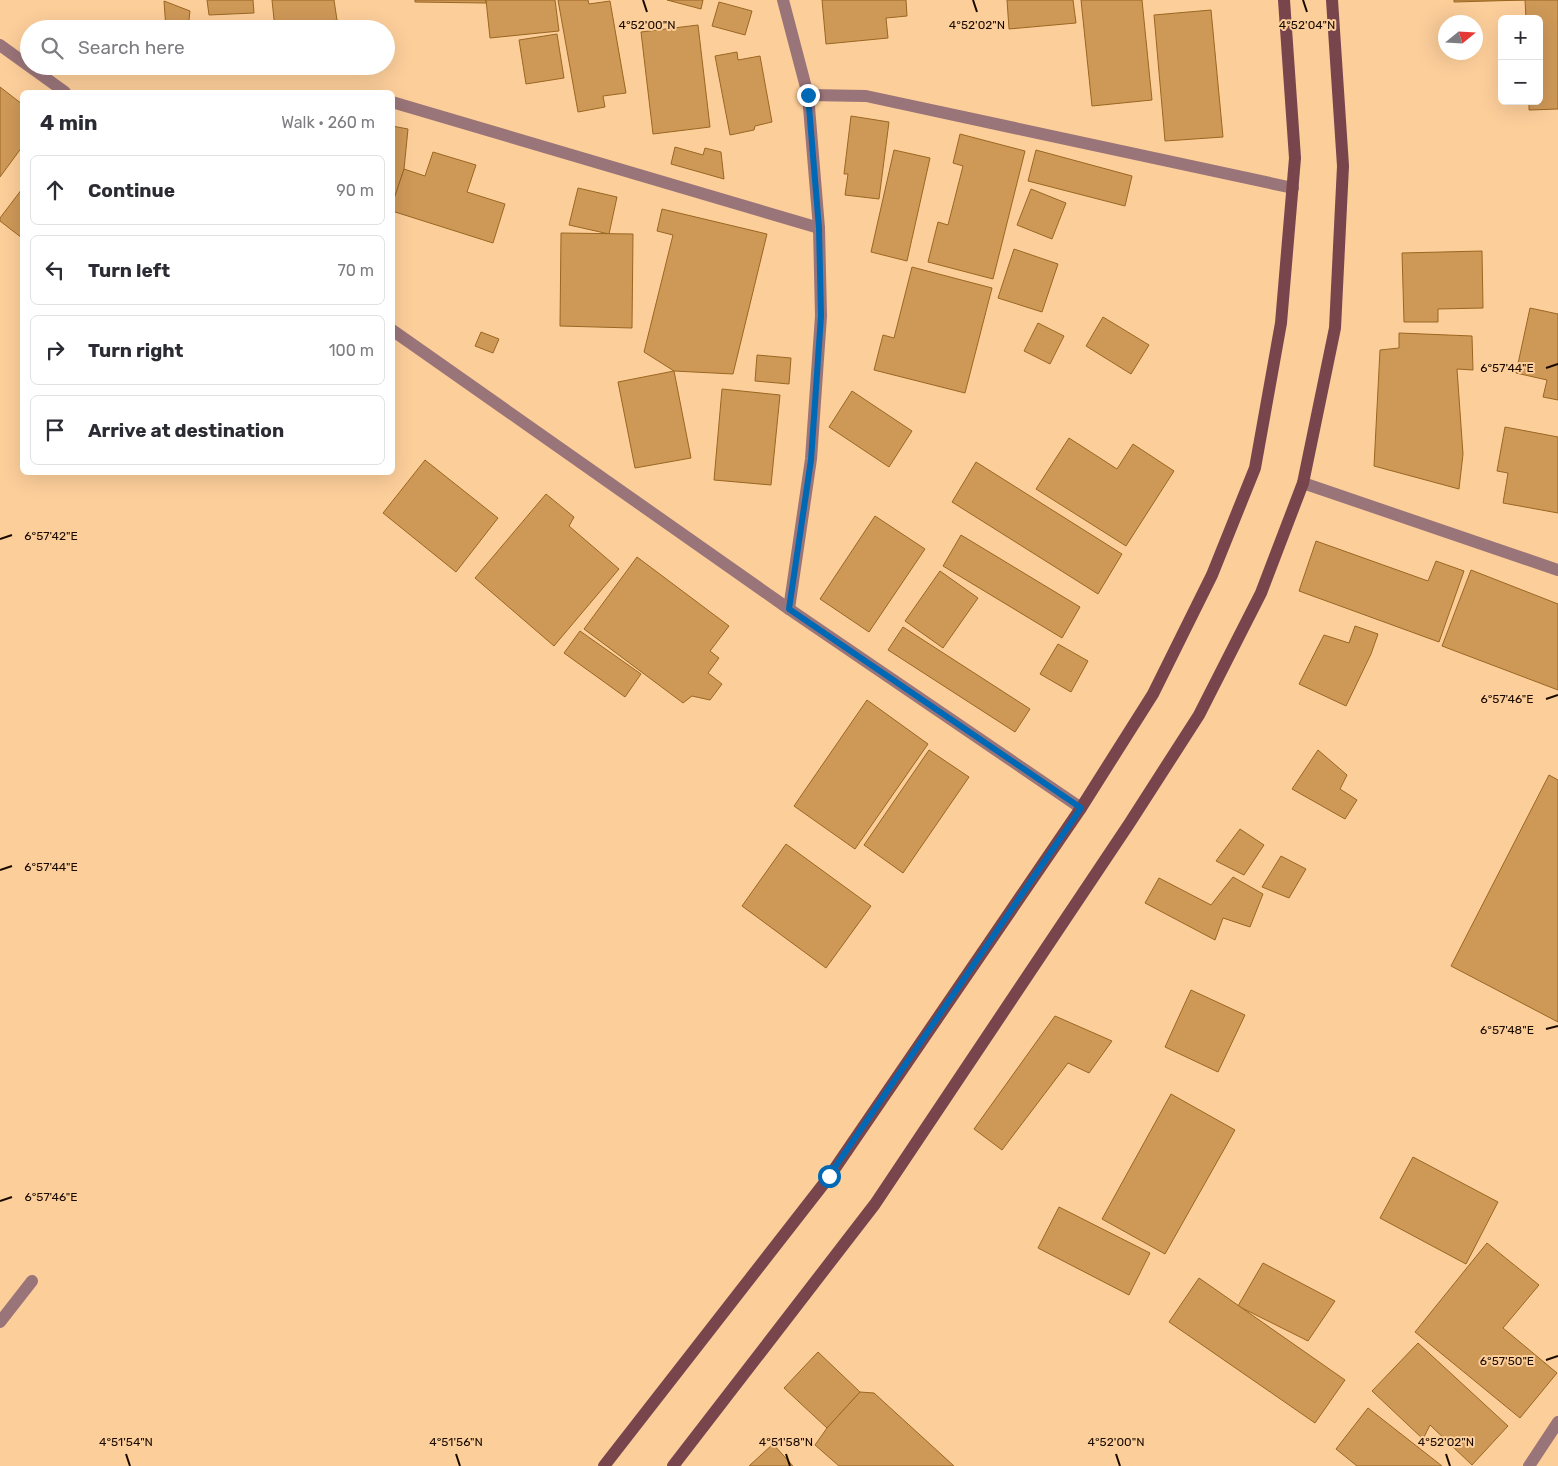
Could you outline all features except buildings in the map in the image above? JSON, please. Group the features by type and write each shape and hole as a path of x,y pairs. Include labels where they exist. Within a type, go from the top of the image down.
{"main road":[{"path":"604,1466 829,1176 1081,808 1153,694 1212,575 1255,468 1281,324 1295,158 1284,0"},
{"path":"673,1466 875,1204 1129,824 1199,715 1261,593 1303,483 1335,328 1343,166 1332,0"}],"street":[{"path":"782,0 808,95 819,228 821,316 811,460 789,609"},
{"path":"0,45 20,59"},
{"path":"41,75 62,90"},
{"path":"808,95 866,96 1293,188"},
{"path":"395,103 819,228"},
{"path":"395,332 789,609 1081,808"},
{"path":"1303,483 1558,570"},
{"path":"0,1322 32,1281"},
{"path":"1529,1466 1558,1422"}],"route":[{"path":"808,95 819,228 821,316 811,460 789,609 1081,808 829,1176"}]}
